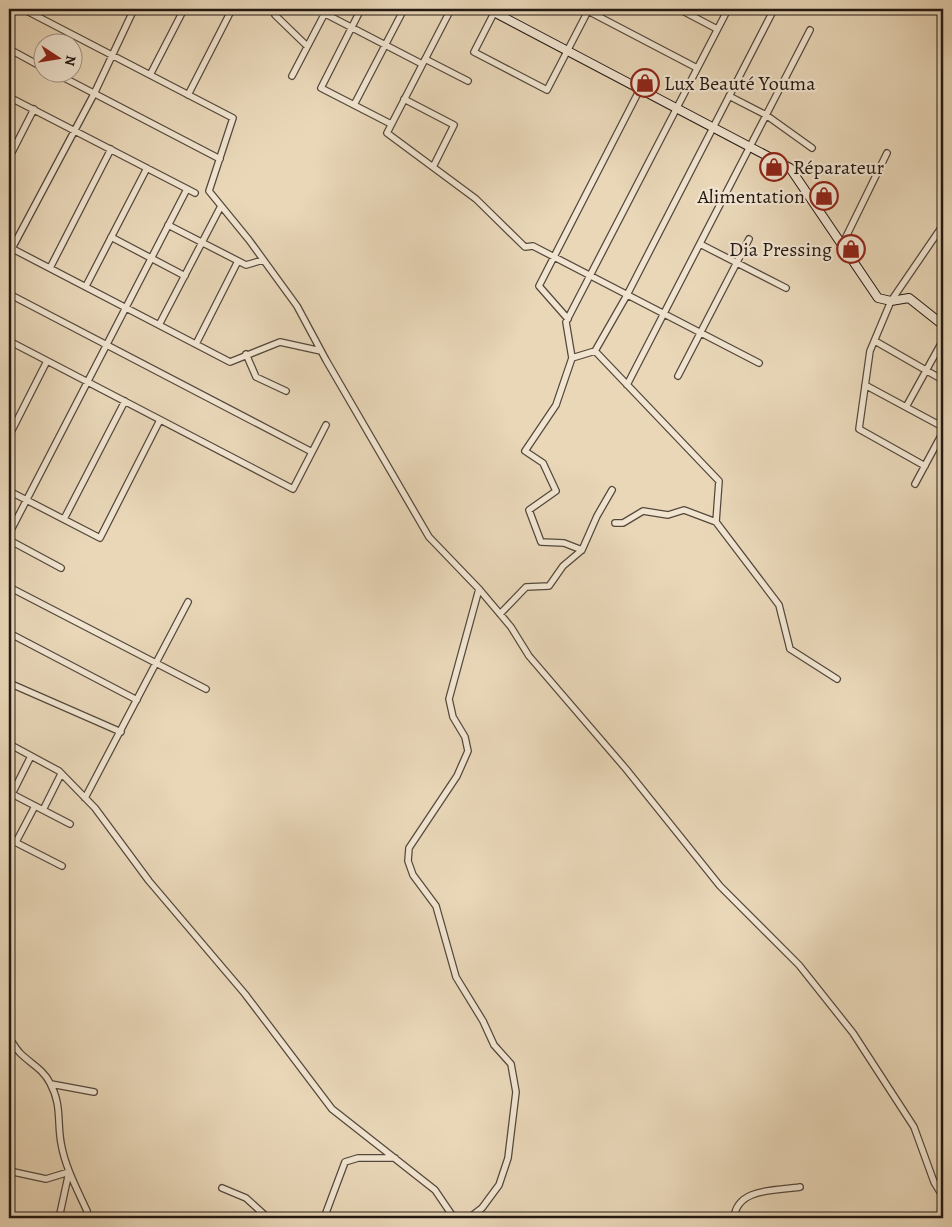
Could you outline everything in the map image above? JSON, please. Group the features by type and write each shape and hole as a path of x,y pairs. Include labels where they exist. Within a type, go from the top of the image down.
{"street":[{"path":"23,9 233,118 209,191 297,306 429,537 479,589 500,614 529,656 626,769 720,886 799,965 854,1033 914,1127 934,1182 943,1197"},
{"path":"9,254 10,247 94,94 134,9"},
{"path":"150,75 184,9"},
{"path":"188,94 232,9"},
{"path":"279,9 276,15 307,46"},
{"path":"316,9 326,11 385,45 468,81"},
{"path":"362,9 320,88 391,124"},
{"path":"354,105 404,9"},
{"path":"451,9 387,133 476,199 526,247 533,246 759,363"},
{"path":"679,9 717,29"},
{"path":"582,550 564,543 541,542 529,510 556,491 543,463 525,451 556,404 572,358 566,322 728,9"},
{"path":"697,68 588,10 567,50 547,90 474,52 493,10 567,50 640,89 790,168 878,298 891,301 909,298 943,324"},
{"path":"292,76 326,11"},
{"path":"572,358 595,352 772,13"},
{"path":"627,385 751,148 810,30"},
{"path":"9,49 32,62"},
{"path":"72,82 220,159"},
{"path":"568,319 538,286 640,89"},
{"path":"9,96 195,193"},
{"path":"729,96 766,115 812,148"},
{"path":"404,99 454,125 433,167"},
{"path":"9,158 34,110"},
{"path":"943,133 943,154"},
{"path":"50,268 111,149"},
{"path":"842,245 887,153"},
{"path":"86,286 147,168"},
{"path":"9,534 187,189"},
{"path":"159,324 221,206"},
{"path":"168,225 246,265 263,260"},
{"path":"925,466 859,429 870,351 891,301 943,225"},
{"path":"111,237 185,276"},
{"path":"678,376 748,239"},
{"path":"700,244 786,288"},
{"path":"10,247 230,362 280,342 321,351"},
{"path":"196,344 238,261"},
{"path":"9,294 312,452"},
{"path":"906,407 943,340"},
{"path":"875,341 943,380"},
{"path":"9,343 293,489 326,426"},
{"path":"595,352 719,481 716,522"},
{"path":"246,354 256,377 286,391"},
{"path":"9,436 47,361"},
{"path":"865,385 943,427"},
{"path":"64,519 124,401"},
{"path":"9,490 100,538 160,420"},
{"path":"916,484 943,432"},
{"path":"500,614 526,587 549,586 563,566 582,550 596,516 612,490"},
{"path":"615,523 623,523 643,511 668,515 684,510 716,522 779,606 790,649 837,679"},
{"path":"9,540 61,568"},
{"path":"9,587 206,690"},
{"path":"468,1218 482,1208 499,1185 508,1158 509,1134 516,1092 511,1064 494,1045 483,1021 456,977 436,906 413,875 408,861 409,848 457,776 468,751 465,737 453,717 449,699 479,589"},
{"path":"85,798 188,602"},
{"path":"9,633 137,700"},
{"path":"9,683 120,732"},
{"path":"9,744 61,774 85,798 149,881 245,994 332,1109 435,1190 454,1218"},
{"path":"32,756 10,797 44,810 70,824"},
{"path":"44,810 61,774"},
{"path":"16,842 34,806"},
{"path":"9,839 62,866"},
{"path":"9,1038 20,1054 38,1066 51,1084 56,1096 60,1117 60,1142 69,1172 87,1211"},
{"path":"51,1084 94,1092"},
{"path":"324,1218 345,1162 358,1158 395,1158"},
{"path":"9,1171 46,1179 69,1172"},
{"path":"59,1218 69,1172"},
{"path":"734,1218 735,1210 739,1203 752,1194 800,1187"},
{"path":"222,1188 246,1198 268,1218"},
{"path":"9,1215 22,1218"}],"place":[{"name":"Lux Beauté Youma","path":"645,83"},
{"name":"Réparateur","path":"774,167"},
{"name":"Alimentation","path":"824,196"},
{"name":"Dia Pressing","path":"851,249"}]}
